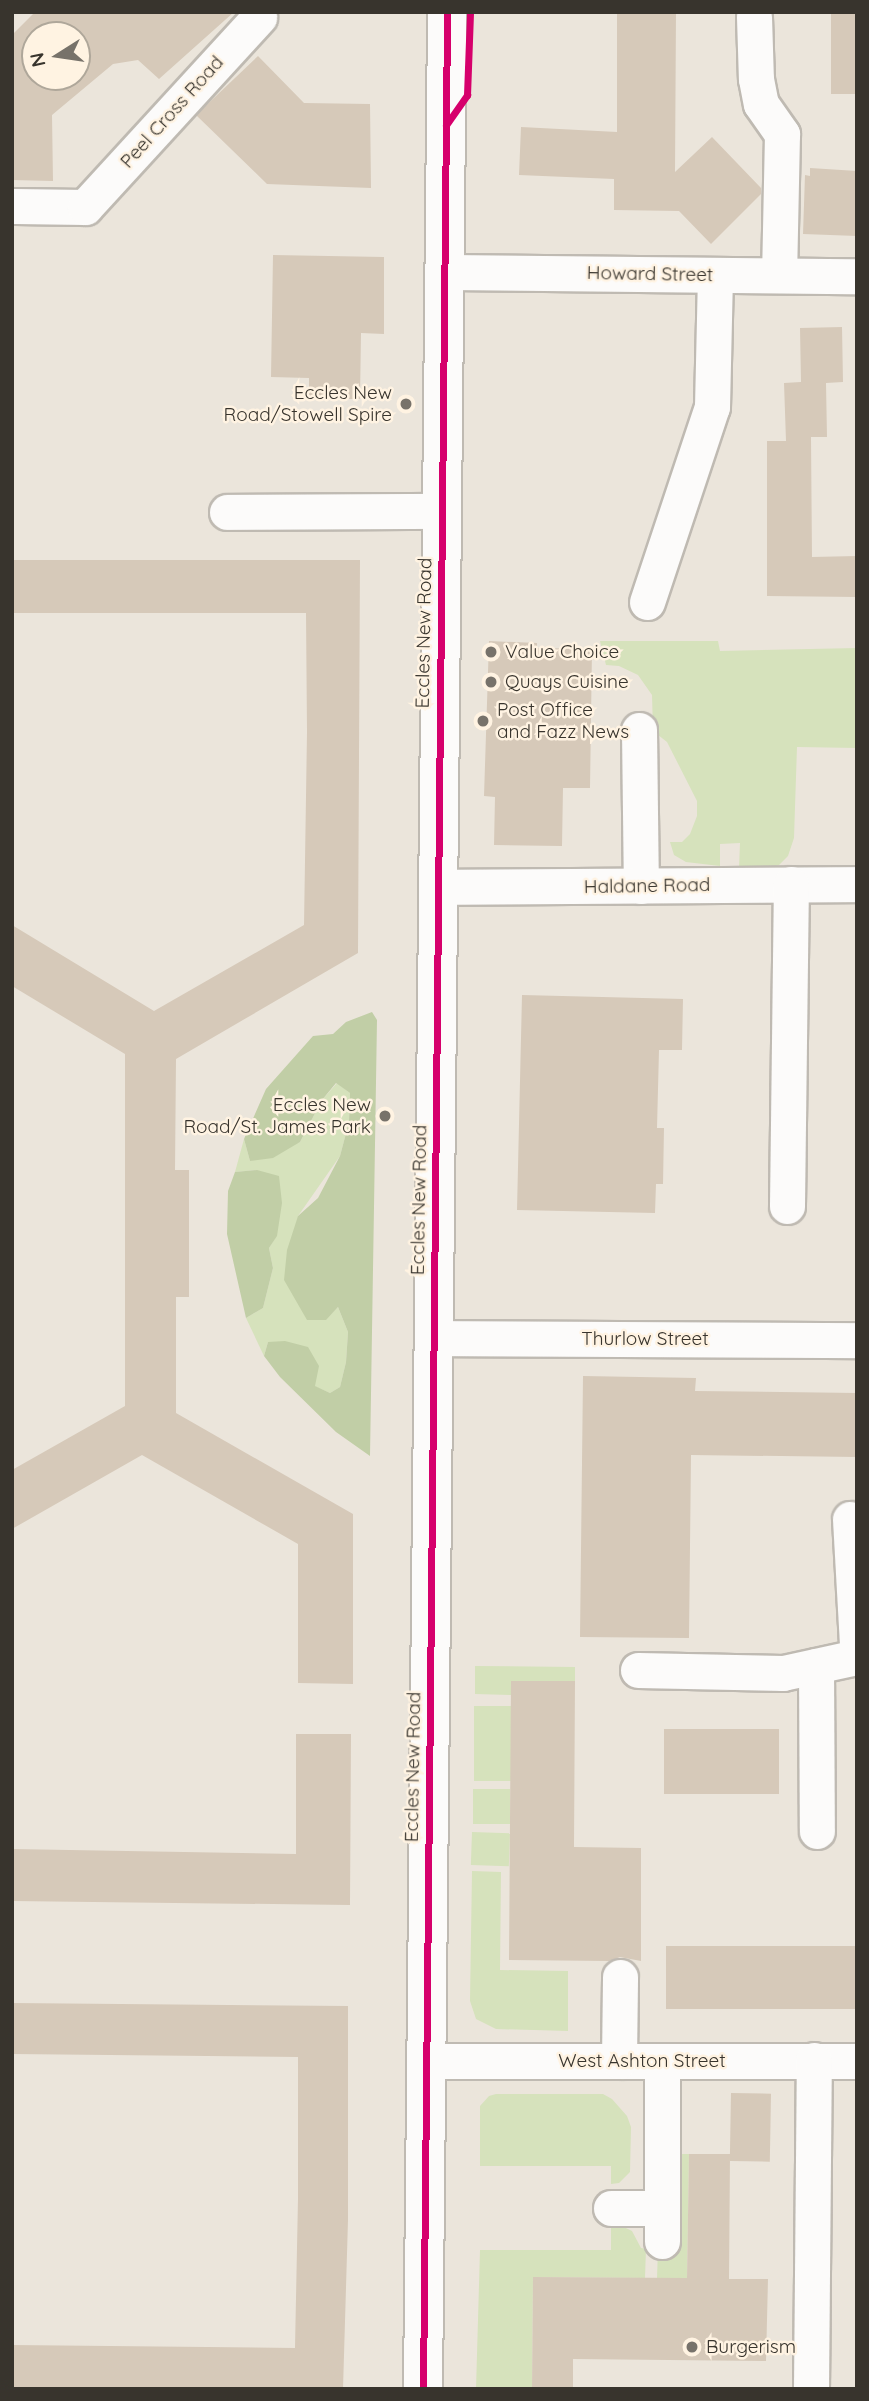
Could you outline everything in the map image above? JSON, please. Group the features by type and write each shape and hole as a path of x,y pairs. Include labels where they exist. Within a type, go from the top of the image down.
{"main road":[{"name":"Eccles New Road","path":"423,2389 447,12"}],"street":[{"name":"Peel Cross Road","path":"12,206 85,207 260,14"},
{"path":"754,17 756,79 761,104 782,134 779,275"},
{"name":"Howard Street","path":"443,272 857,276"},
{"path":"646,602 712,407 715,275"},
{"path":"227,512 441,512"},
{"path":"639,730 641,886"},
{"path":"787,1206 791,884"},
{"name":"Haldane Road","path":"437,887 857,884"},
{"name":"Thurlow Street","path":"433,1338 857,1340"},
{"path":"850,1519 857,1644"},
{"path":"638,1670 783,1673 857,1657"},
{"path":"816,1666 817,1831"},
{"path":"619,2061 620,1977"},
{"path":"811,2389 814,2060"},
{"name":"West Ashton Street","path":"426,2061 857,2061"},
{"path":"611,2208 662,2225 662,2062"}],"green space":[{"path":"600,641 718,641 720,651 857,648 857,748 797,747 794,838 788,856 779,865 767,869 739,869 740,843 720,844 720,866 686,862 674,855 670,842 682,842 690,834 697,816 697,801 667,742 653,731 652,695 638,675 619,666 606,665"},
{"path":"372,1012 377,1020 370,1456 336,1432 280,1377 264,1356 268,1342 285,1341 308,1347 319,1366 315,1386 330,1393 340,1387 346,1362 348,1332 338,1307 326,1320 307,1320 284,1280 287,1250 298,1216 318,1198 340,1156 349,1122 350,1093 336,1083 322,1100 300,1142 273,1158 250,1161 244,1139 266,1089 313,1036 333,1034 346,1022"},
{"path":"337,1083 350,1093 349,1122 340,1156 298,1216 326,1319 338,1307 348,1332 346,1362 340,1387 330,1393 314,1386 268,1342 264,1356 246,1318 263,1308 273,1268 269,1248 277,1235 257,1170 235,1172 244,1139 250,1161 300,1142 322,1100"},
{"path":"257,1170 279,1176 282,1203 277,1236 269,1248 273,1268 263,1308 246,1318 227,1234 228,1191 235,1172"},
{"path":"475,1666 575,1667 575,1681 511,1681 511,1695 475,1694"},
{"path":"474,1706 511,1706 511,1781 474,1781"},
{"path":"473,1789 510,1789 510,1824 473,1824"},
{"path":"472,1832 510,1833 509,1866 471,1865"},
{"path":"472,1871 501,1872 500,1970 568,1971 568,2031 496,2029 476,2019 470,2001"},
{"path":"603,2094 612,2099 627,2116 631,2127 630,2172 619,2183 611,2184 611,2166 480,2166 480,2106 489,2096"},
{"path":"677,2154 689,2154 687,2278 657,2278 658,2249"},
{"path":"611,2221 632,2231 641,2248 646,2249 645,2278 533,2277 532,2389 476,2389 480,2250 611,2250"}],"building":[{"path":"35,12 234,12 159,79 138,60 113,64 91,82 91,21 26,21"},
{"path":"617,12 676,12 675,172 712,137 761,188 761,194 711,244 679,211 614,210 614,179 519,175 521,127 617,132"},
{"path":"831,12 857,12 857,94 831,94"},
{"path":"21,26 21,91 81,91 52,115 53,181 12,180 12,35"},
{"path":"258,56 304,103 370,104 371,188 267,184 196,115"},
{"path":"810,168 857,171 857,236 803,234 805,175 810,176"},
{"path":"273,255 384,257 384,334 361,333 360,399 309,399 309,378 271,377"},
{"path":"842,327 843,382 826,383 827,437 811,437 812,557 857,556 857,597 767,596 767,441 786,441 784,383 801,382 800,328"},
{"path":"12,560 360,560 358,953 176,1059 175,1170 189,1170 189,1297 176,1297 176,1413 353,1514 353,1684 298,1683 298,1544 142,1455 12,1529 12,1470 125,1406 125,1054 12,986 12,925 154,1011 304,925 307,732 306,613 12,613"},
{"path":"489,641 537,643 537,648 592,649 590,788 563,788 562,846 494,845 495,797 484,796"},
{"path":"522,995 683,999 682,1050 659,1050 657,1128 664,1128 663,1184 656,1184 655,1213 517,1210"},
{"path":"583,1376 696,1378 695,1391 857,1393 857,1457 691,1455 689,1638 580,1637"},
{"path":"511,1681 575,1681 574,1847 641,1848 641,1961 620,1957 609,1961 509,1960"},
{"path":"664,1729 779,1729 779,1794 664,1794"},
{"path":"296,1734 351,1734 350,1905 12,1901 12,1849 296,1854"},
{"path":"666,1946 857,1946 857,2009 666,2009"},
{"path":"12,2003 348,2006 348,2220 343,2389 12,2389 12,2345 295,2348 298,2057 12,2054"},
{"path":"731,2093 771,2094 770,2162 730,2161"},
{"path":"689,2154 730,2154 729,2279 768,2279 766,2361 573,2359 573,2389 532,2389 533,2277 687,2278"}],"cycle path":[{"path":"423,2389 447,12"},
{"path":"446,125 467,95 470,12"}],"place":[{"name":"Eccles New Road/Stowell Spire","path":"406,404"},
{"name":"Value Choice","path":"491,652"},
{"name":"Quays Cuisine","path":"491,682"},
{"name":"Post Office and Fazz News","path":"483,721"},
{"name":"Eccles New Road/St. James Park","path":"385,1116"},
{"name":"Burgerism","path":"692,2347"}]}
